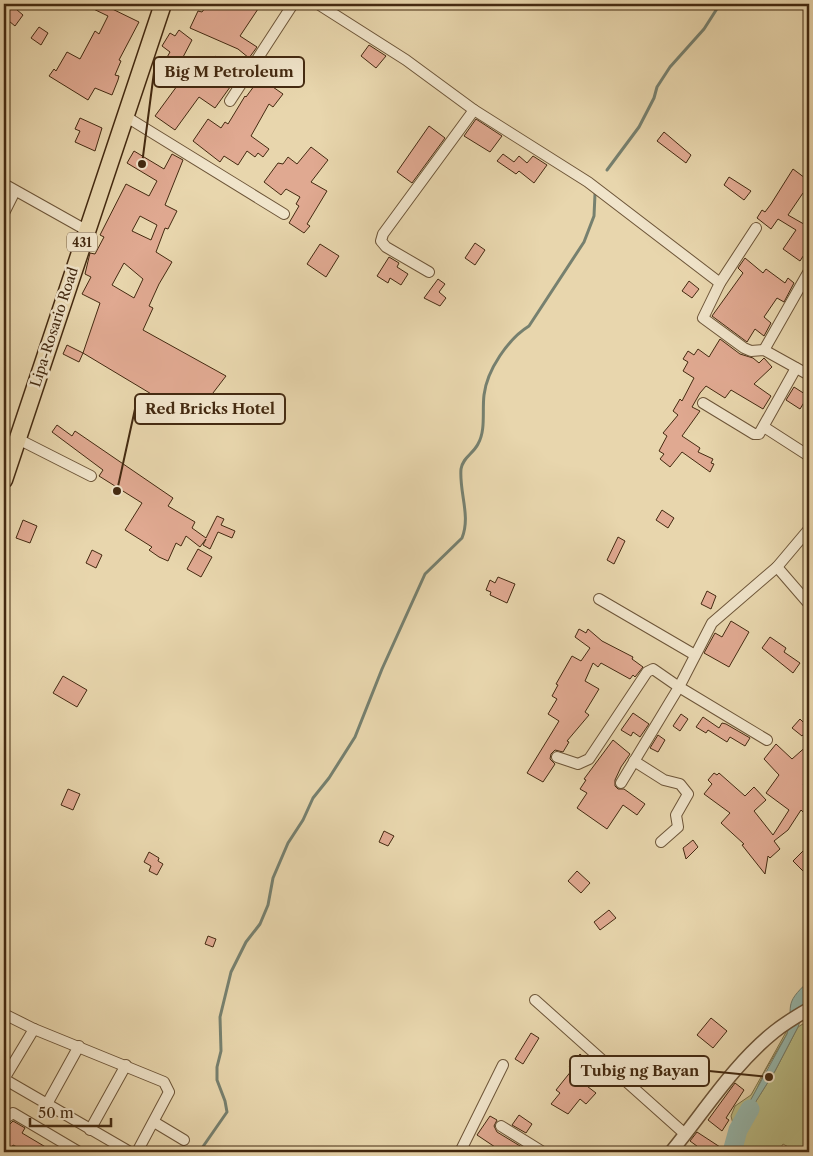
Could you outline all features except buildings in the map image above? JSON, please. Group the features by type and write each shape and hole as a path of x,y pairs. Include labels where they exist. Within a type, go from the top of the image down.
{"main road":[{"name":"Lipa-Rosario Road","path":"4,480 163,4"}],"street":[{"path":"230,101 292,4"},
{"path":"318,4 406,60 474,110 588,182 720,283"},
{"path":"429,272 386,247 381,241 383,234 474,110"},
{"path":"125,116 284,214"},
{"path":"4,184 86,230"},
{"path":"4,213 16,191"},
{"path":"756,228 720,283 704,313 704,321 744,348 751,351 764,350 809,375"},
{"path":"764,350 809,271"},
{"path":"703,403 754,434 759,434 796,368"},
{"path":"764,427 809,456"},
{"path":"18,439 91,476"},
{"path":"621,783 679,688 712,623 777,567 809,529"},
{"path":"777,567 809,604"},
{"path":"599,599 695,655"},
{"path":"557,757 578,764 589,759 650,669 768,740"},
{"path":"634,761 664,780 680,784 688,794 676,815 678,827 661,842"},
{"path":"535,1000 685,1134"},
{"path":"671,1152 748,1058 781,1026 809,1008"},
{"path":"4,1014 34,1029 164,1082 169,1092 137,1152"},
{"path":"34,1029 4,1079 130,1152"},
{"path":"47,1104 79,1046"},
{"path":"90,1130 126,1065"},
{"path":"460,1152 503,1065"},
{"path":"4,1119 13,1113 79,1152"},
{"path":"154,1122 184,1140"},
{"path":"501,1126 542,1152"}],"green space":[{"path":"809,1020 809,1152 791,1152 792,1149 783,1144 778,1152 727,1152 734,1128 731,1116 735,1106 751,1095 790,1025 787,1034 765,1071 739,1128 775,1071 798,1027"}],"water":[{"path":"809,981 809,997 798,1027 775,1071 738,1130 744,1112 787,1034 792,1001 800,989"}],"waterway":[{"path":"607,170 639,127 654,98 657,87 670,67 704,29 720,4"},
{"path":"203,1152 202,1148 227,1112 217,1080 217,1067 221,1051 220,1017 231,972 246,942 260,924 268,905 273,878 288,843 303,820 313,798 329,778 355,737 382,669 425,574 462,538 465,513 461,469 464,461 480,439 483,427 484,395 489,376 506,347 529,326 584,242 594,216 595,194"},
{"path":"732,1152 738,1130 750,1109"}],"place":[{"name":"Big M Petroleum","path":"142,164"},
{"name":"Red Bricks Hotel","path":"117,491"},
{"name":"Tubig ng Bayan","path":"769,1077"}]}
